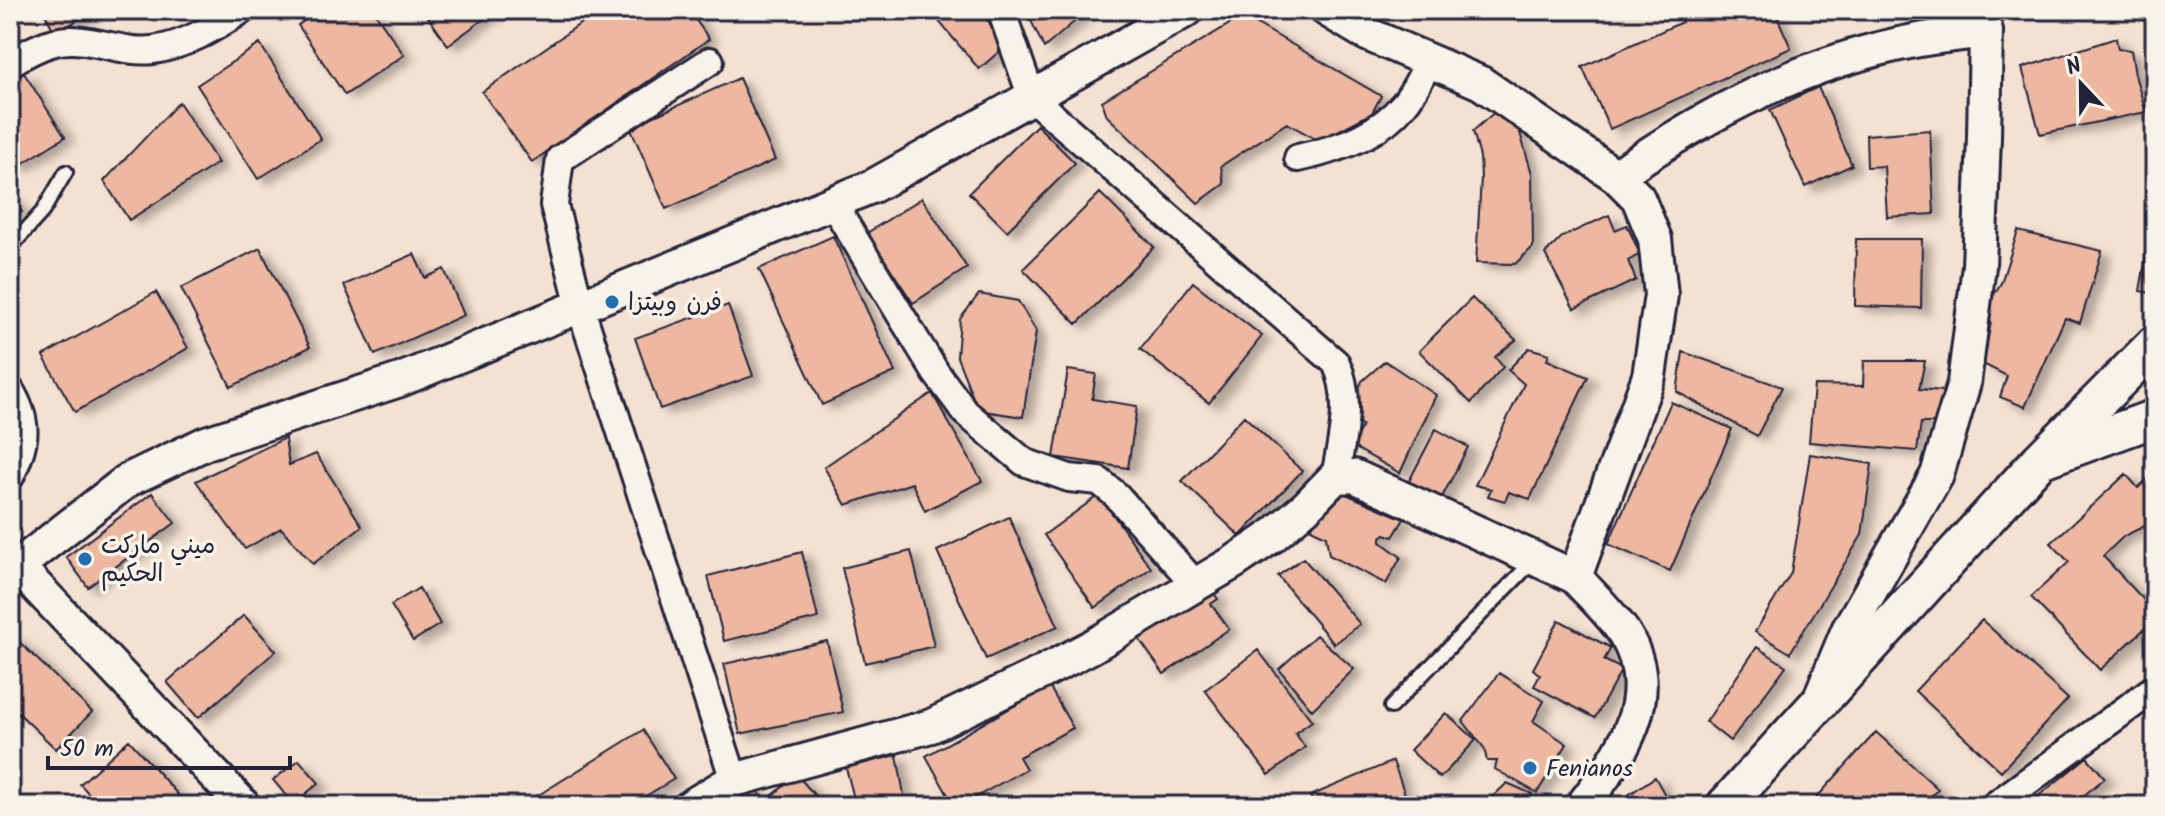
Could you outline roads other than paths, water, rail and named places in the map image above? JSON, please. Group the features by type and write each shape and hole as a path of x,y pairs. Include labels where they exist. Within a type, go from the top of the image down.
{"main road":[{"path":"1725,806 2039,461 2155,344"},
{"path":"2039,461 2155,418"}],"street":[{"path":"10,63 55,42 76,41 129,51 155,50 184,42 242,10"},
{"path":"691,806 734,780 931,726 1091,647 1271,537 1335,477 1345,421 1345,382 1336,363 1032,98 1001,10"},
{"path":"244,806 13,561 128,480 206,443 400,380 873,186 1187,10"},
{"path":"1327,10 1367,34 1481,83 1616,176 1638,198 1655,239 1661,295 1649,376 1575,577"},
{"path":"1616,176 1671,137 1729,105 1791,77 1854,56 1982,21 1979,266 1964,383 1937,475 1848,630 1815,708"},
{"path":"710,61 560,159 554,205 580,306 734,780"},
{"path":"1298,158 1322,153 1370,133 1403,105 1429,62"},
{"path":"832,202 936,373 966,413 1024,462 1069,478 1099,481 1116,495 1196,585"},
{"path":"10,390 22,415 25,433 10,477"},
{"path":"1335,477 1354,476 1575,577 1624,634 1636,661 1639,690 1631,730 1615,764 1582,806"},
{"path":"1994,806 2155,688"}],"lane":[{"path":"10,248 43,211 66,172"},
{"path":"1391,707 1535,559"}],"place":[{"name":"فرن وبيتزا","path":"612,302"},
{"name":"ميني ماركت الحكيم","path":"85,559"},
{"name":"Fenianos","path":"1530,768"}]}
